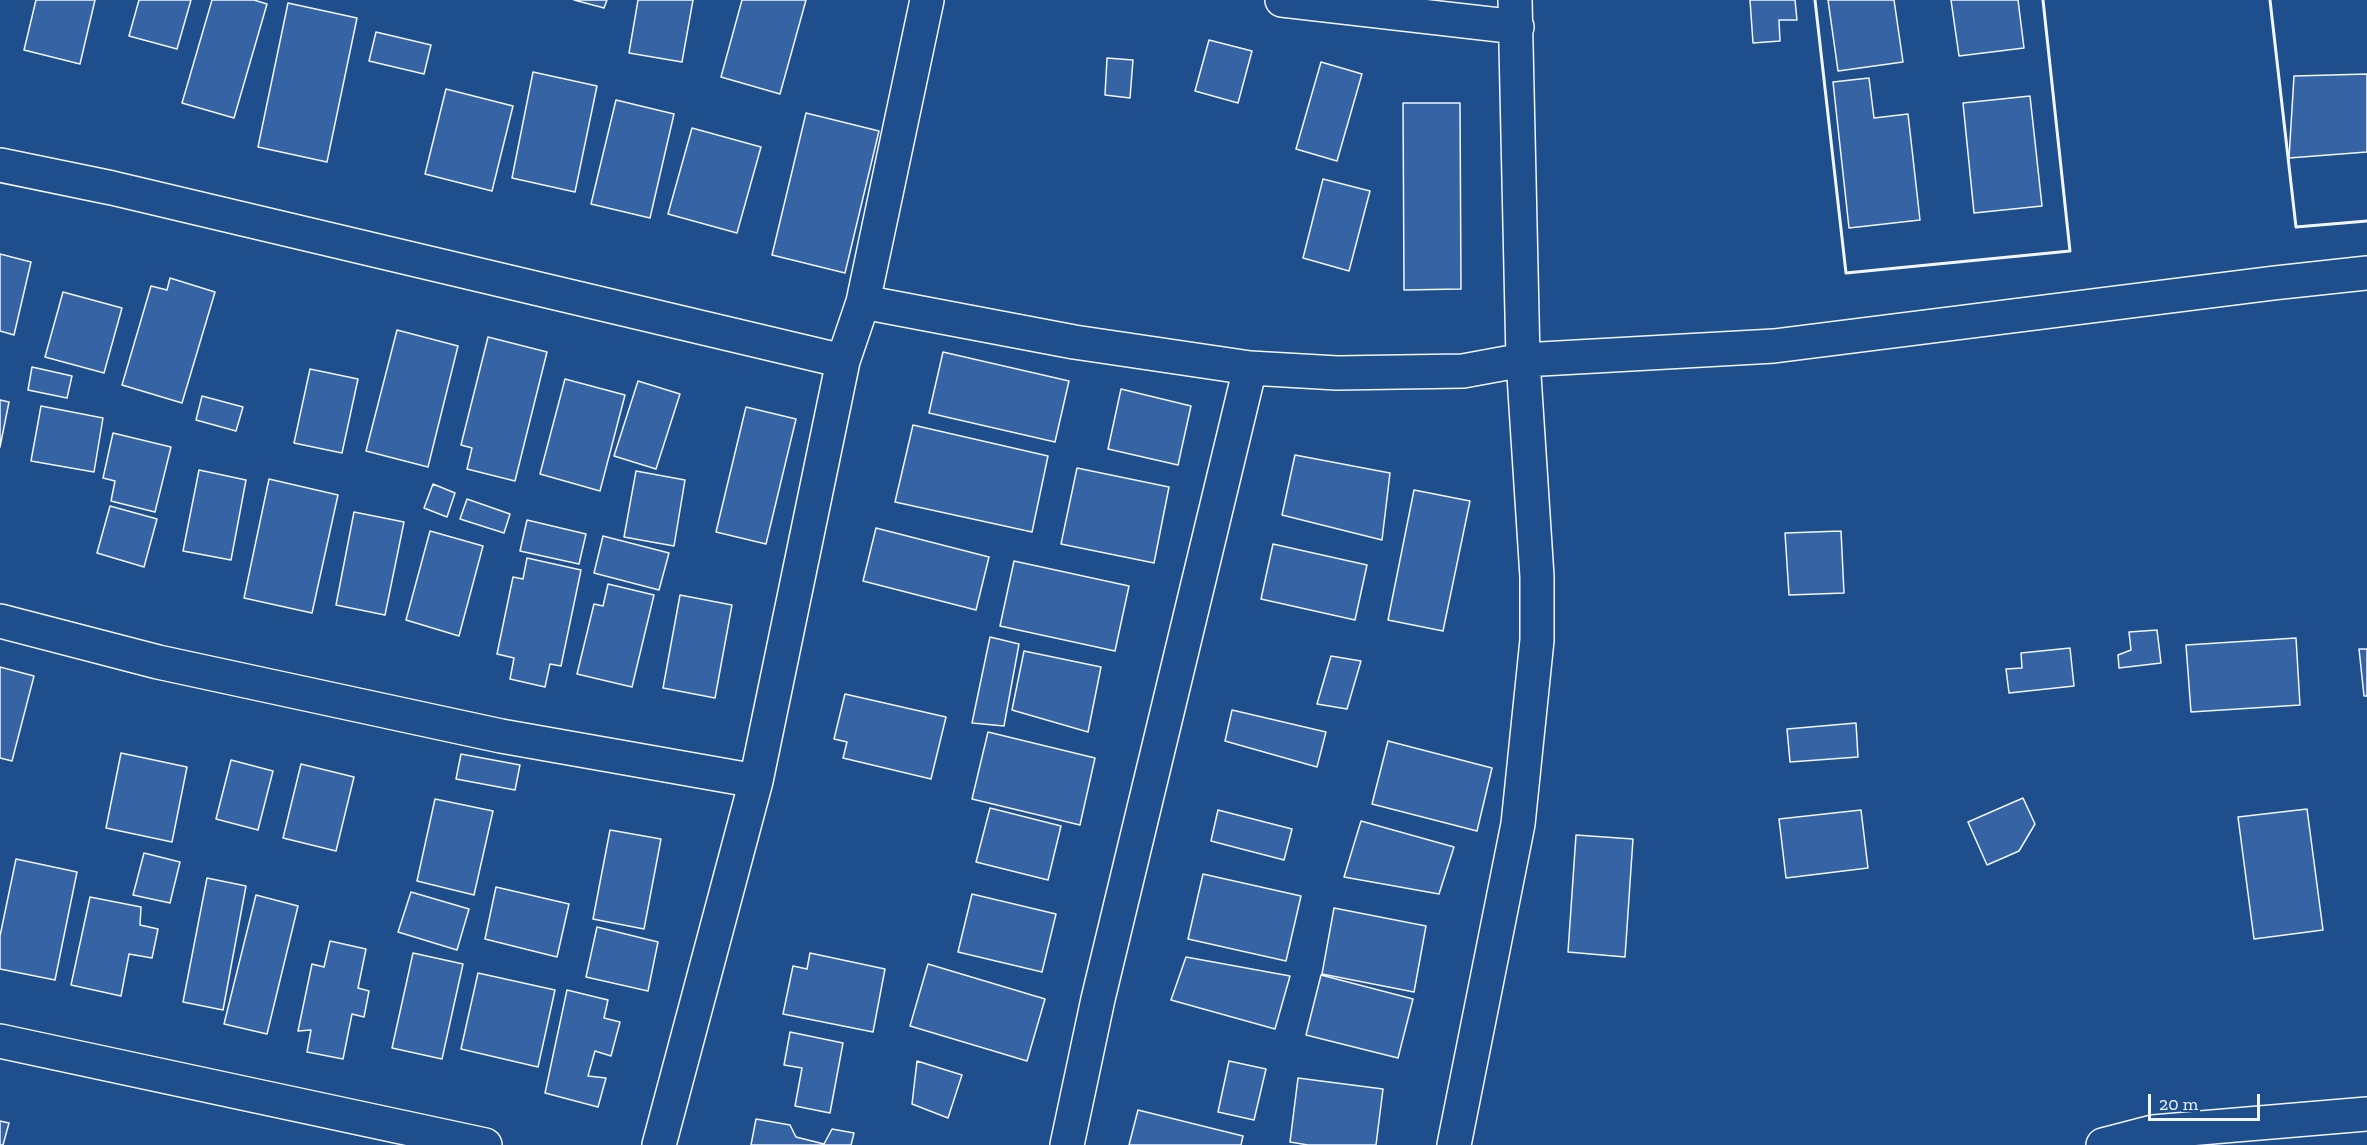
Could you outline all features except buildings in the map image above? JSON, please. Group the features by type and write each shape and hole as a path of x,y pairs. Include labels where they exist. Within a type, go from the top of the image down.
{"street":[{"path":"659,1145 756,781 843,361 863,302 927,0"},
{"path":"1282,0 1516,14 1523,360 1537,577 1537,640 1518,824 1454,1145"},
{"path":"0,165 112,188 843,361"},
{"path":"863,302 1074,342 1250,368 1337,373 1463,371 1523,360 1774,346 2367,273"},
{"path":"1067,1145 1098,999 1250,368"},
{"path":"0,621 158,662 501,736 756,781"},
{"path":"0,1041 485,1145"},
{"path":"2103,1145 2152,1132 2367,1113"}],"wall":[{"path":"1815,0 1846,273 2070,251 2043,0"},
{"path":"2270,0 2296,227 2367,221"}]}
